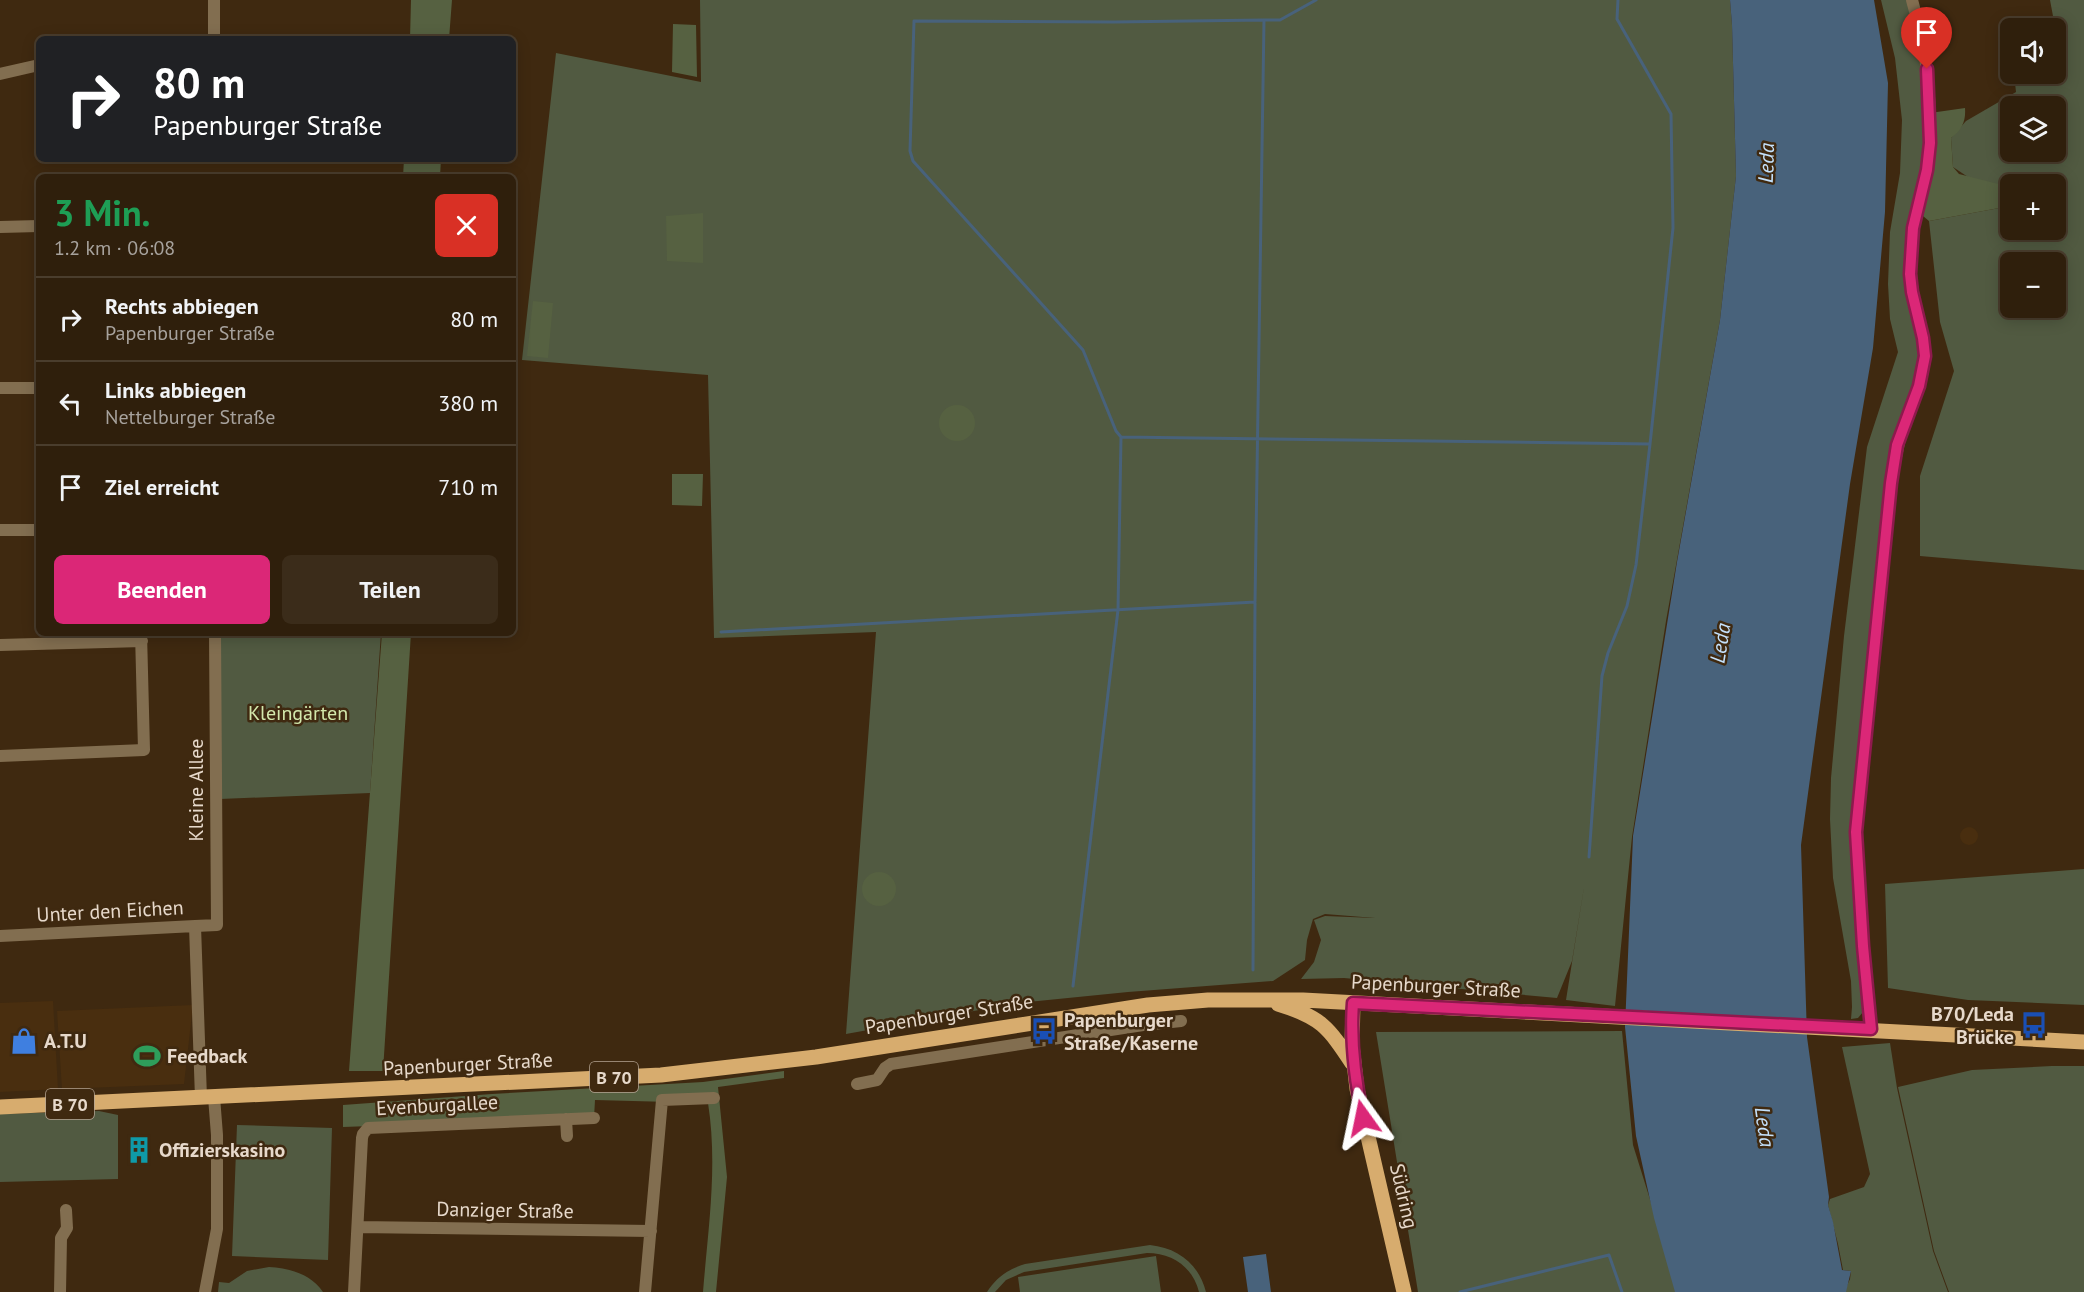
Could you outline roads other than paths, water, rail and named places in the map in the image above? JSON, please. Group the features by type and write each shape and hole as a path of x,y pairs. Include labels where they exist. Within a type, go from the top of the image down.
{"main road":[{"name":"Papenburger Straße","path":"0,1107 661,1075 816,1057 1148,1005 1208,1000 1303,1000 2084,1042"},
{"path":"1264,1000 1308,1014 1319,1021 1341,1046 1354,1066"},
{"name":"Südring","path":"1353,1003 1354,1066 1363,1118 1404,1292"}],"street":[{"path":"214,0 214,36"},
{"path":"1871,1029 1856,832 1891,483 1897,445 1919,386 1925,356 1912,292 1911,253 1913,228 1927,170 1929,132 1924,46 1912,0"},
{"path":"0,74 36,66"},
{"path":"0,227 36,226"},
{"path":"0,388 36,388"},
{"path":"0,530 36,530"},
{"name":"Kleine Allee","path":"195,926 217,925 215,636"},
{"path":"0,645 141,637 144,750 0,756"},
{"name":"Unter den Eichen","path":"0,936 195,926 207,1097 217,1135 216,1229 205,1292"},
{"path":"857,1084 877,1080 885,1068 891,1064 1181,1021"},
{"path":"645,1292 662,1100 714,1098"},
{"name":"Evenburgallee","path":"354,1292 362,1138 368,1128 594,1118"},
{"path":"566,1119 567,1136"},
{"path":"60,1292 61,1239 67,1228 66,1210"},
{"name":"Danziger Straße","path":"358,1227 651,1231"}],"water":[{"name":"Leda","path":"1730,0 1874,0 1888,83 1885,212 1873,348 1850,484 1801,845 1807,1037 1829,1197 1828,1205 1842,1270 1851,1271 1846,1292 1675,1292 1654,1218 1636,1136 1625,1027 1633,836 1677,562 1720,320 1736,176"},
{"path":"1266,1254 1271,1292 1248,1292 1243,1257"}],"waterway":[{"path":"721,632 1255,602 1264,20 1280,20 1316,0"},
{"path":"1618,0 1617,19 1671,114 1673,228 1650,444"},
{"path":"1073,986 1118,610 1121,437 1116,431 1083,350 913,161 910,151 914,21 1264,20"},
{"path":"1121,437 1650,444 1636,565 1627,606 1608,653 1602,676 1589,857"},
{"path":"1253,970 1255,603"},
{"path":"1460,1292 1609,1255 1622,1292"}],"place":[{"name":"B70/Leda Brücke","path":"2034,1025"},
{"name":"Papenburger Straße/Kaserne","path":"1044,1031"},
{"name":"A.T.U","path":"24,1041"},
{"name":"Feedback","path":"147,1056"},
{"name":"Offizierskasino","path":"139,1150"}],"park label":[{"name":"Kleingärten","path":"298,713"}]}
